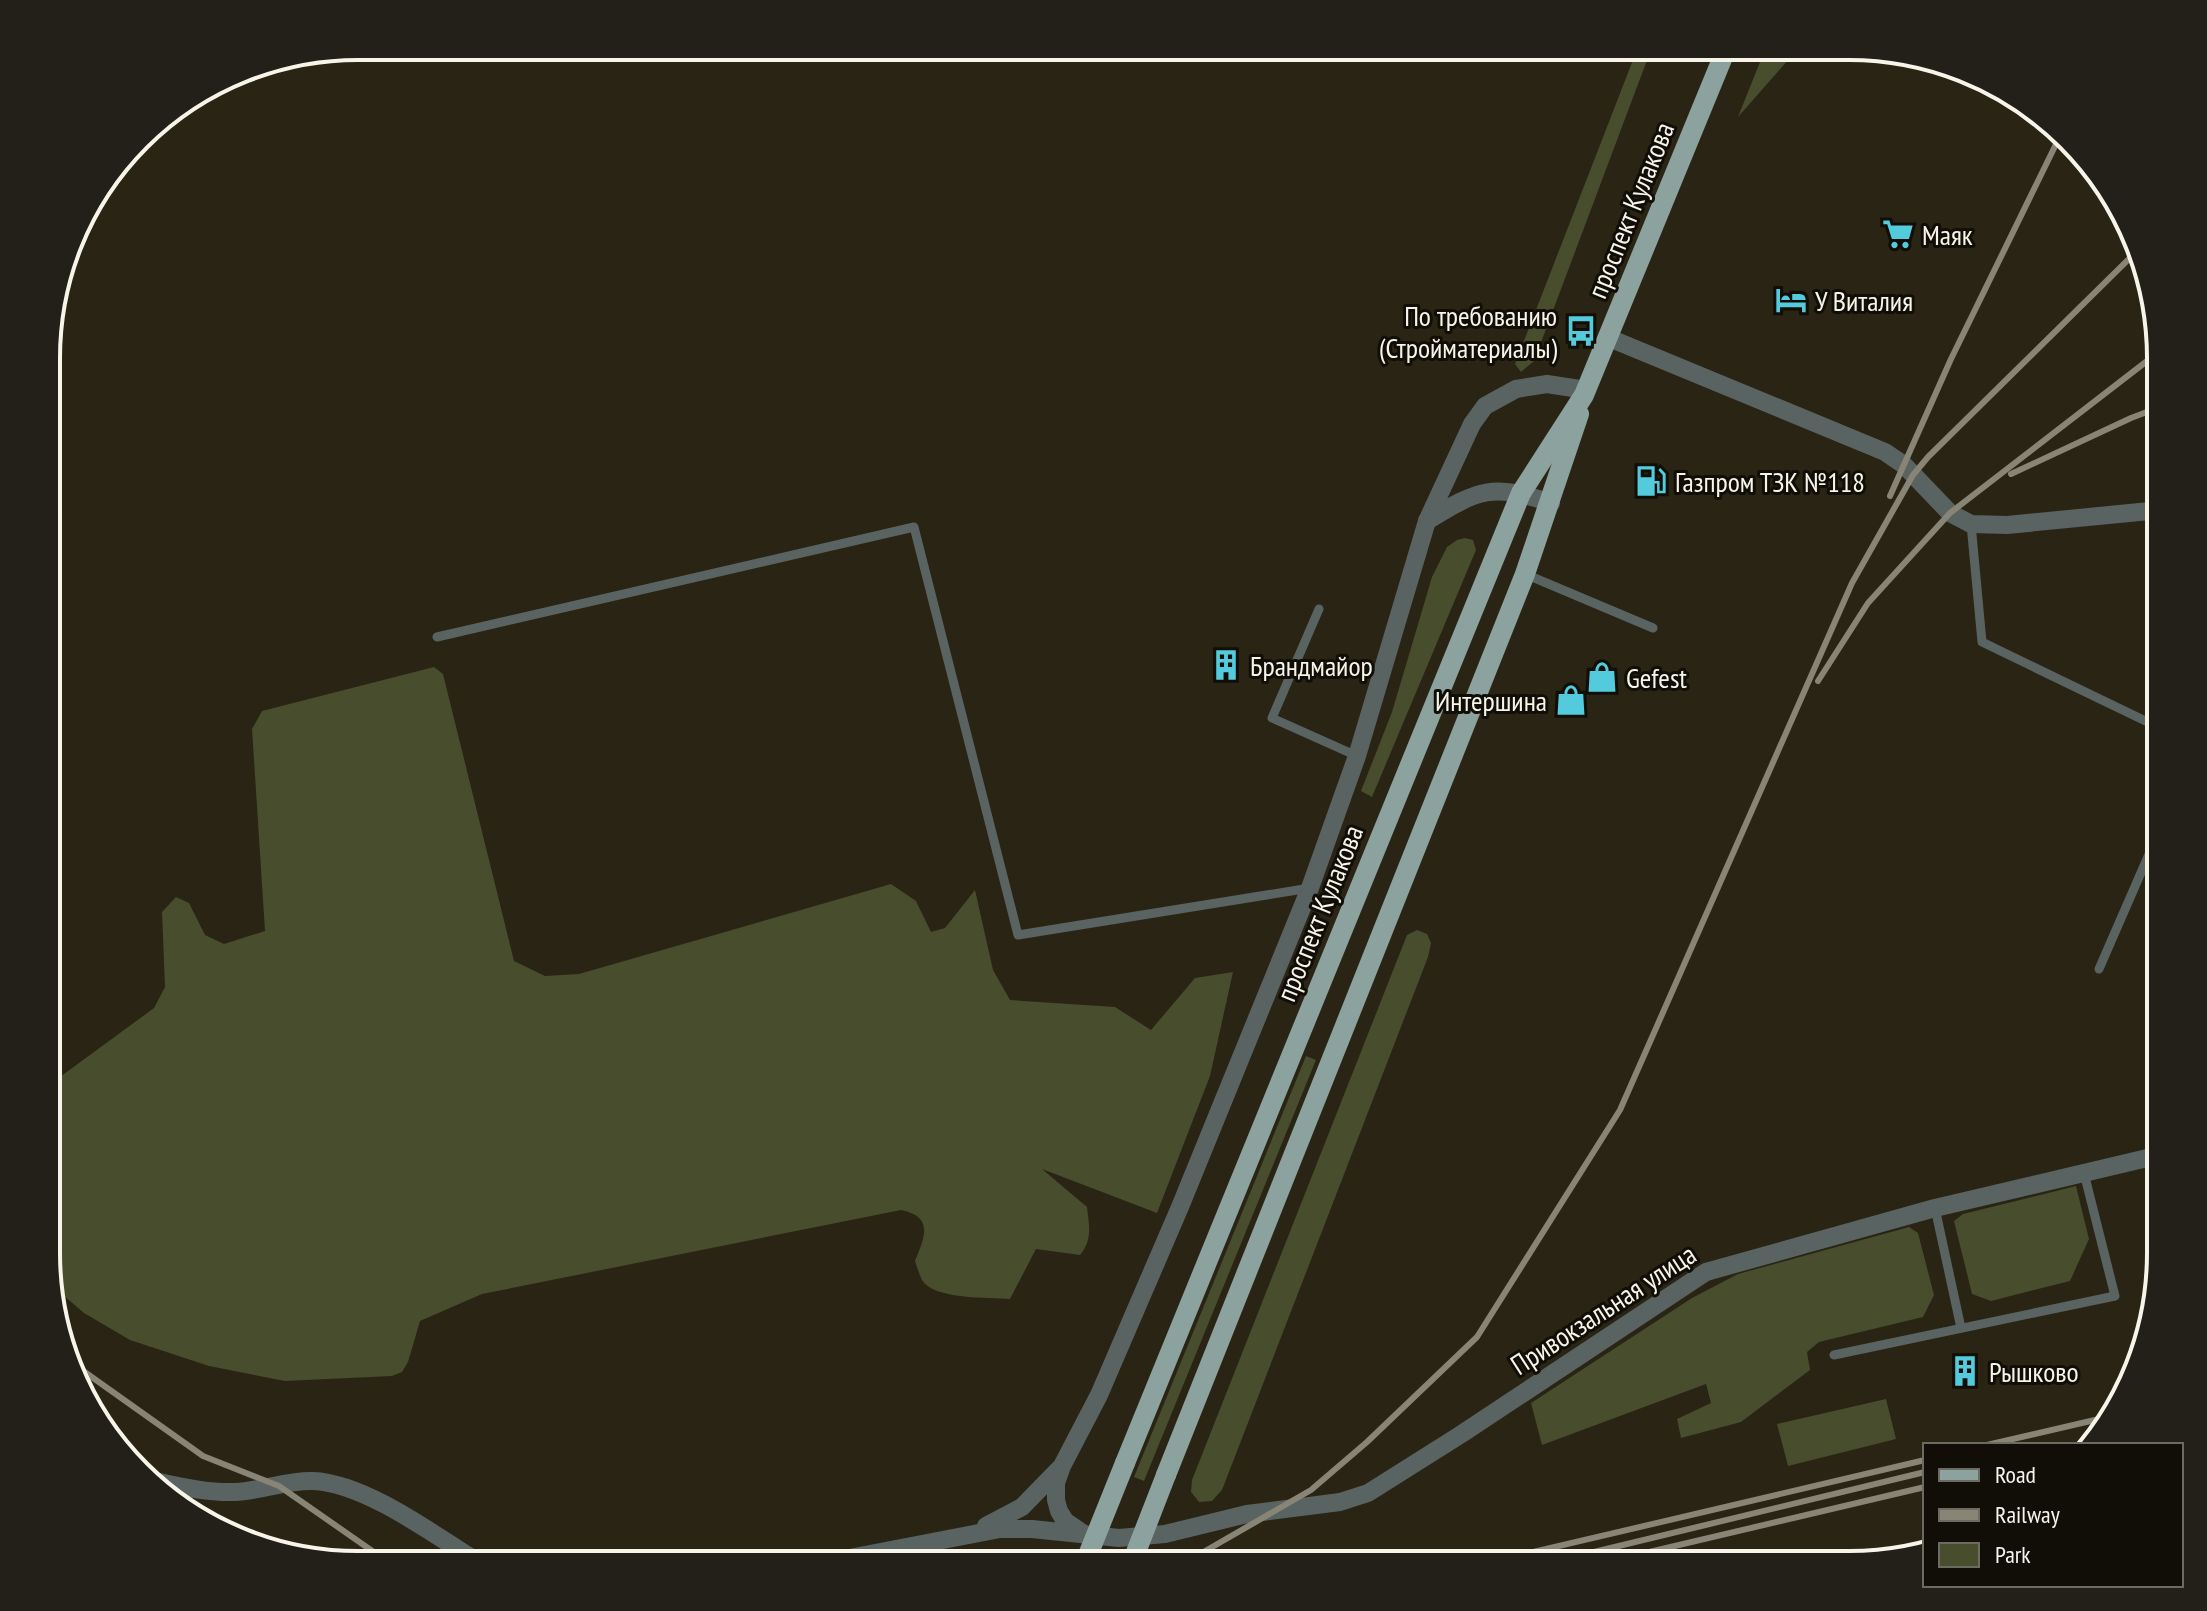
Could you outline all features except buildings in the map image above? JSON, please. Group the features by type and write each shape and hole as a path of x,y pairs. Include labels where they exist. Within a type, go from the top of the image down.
{"main road":[{"name":"проспект Кулакова","path":"1136,1551 1525,574 1551,503 1585,392 1722,60"},
{"name":"проспект Кулакова","path":"1090,1551 1521,493 1585,392"}],"street":[{"path":"1609,338 1885,452 1904,465 1950,513 1971,524 2007,525 2147,511"},
{"path":"1094,1537 1076,1531 1065,1521 1056,1500 1056,1483 1099,1395 1180,1207 1310,888 1357,756 1427,521 1472,424 1485,406 1516,389 1547,384 1585,392"},
{"path":"1427,521 1457,503 1481,493 1499,490 1521,493 1551,503"},
{"name":"Привокзальная улица","path":"1094,1537 1165,1534 1221,1519 1314,1507 1368,1493 1706,1272 1935,1208 2147,1158"},
{"path":"969,1533 1022,1507 1062,1466"},
{"path":"171,1484 235,1492 312,1481 337,1484 393,1510 460,1551"},
{"path":"881,1551 969,1533 1032,1529 1094,1537"}],"lane":[{"path":"1971,524 1982,642 2147,722"},
{"path":"437,637 914,527 1018,935 1310,888"},
{"path":"1525,574 1653,628"},
{"path":"1319,609 1272,718 1357,756"},
{"path":"2099,969 2147,859"},
{"path":"1834,1355 2115,1296 2084,1173"},
{"path":"1935,1208 1961,1328"}],"green space":[{"path":"1633,60 1647,60 1534,361 1521,372 1515,364"},
{"path":"1761,60 1788,60 1738,117"},
{"path":"1465,538 1473,540 1476,550 1372,797 1361,791 1392,712 1432,577 1447,547"},
{"path":"434,667 443,674 514,961 545,976 579,974 891,884 916,901 931,932 945,928 975,890 993,970 1010,1000 1115,1007 1151,1030 1195,978 1233,972 1210,1076 1157,1213 1042,1169 1087,1207 1088,1238 1080,1255 1036,1249 1010,1299 949,1294 928,1286 922,1280 915,1261 923,1237 923,1223 912,1213 901,1210 482,1294 420,1321 408,1362 402,1372 392,1376 285,1381 209,1366 130,1340 84,1313 64,1295 60,1253 60,1077 154,1008 165,987 162,912 176,897 189,903 205,935 224,944 265,931 252,729 262,711"},
{"path":"1417,930 1427,934 1431,943 1428,957 1222,1490 1212,1501 1199,1502 1191,1492 1192,1480 1407,935"},
{"path":"1306,1056 1316,1060 1144,1481 1134,1477"},
{"path":"2076,1186 2089,1239 2070,1281 1991,1301 1972,1294 1954,1221 1963,1214"},
{"path":"1909,1227 1918,1233 1934,1295 1923,1317 1819,1342 1807,1352 1810,1370 1741,1422 1681,1438 1677,1419 1711,1403 1706,1384 1542,1445 1531,1403 1692,1298 1738,1274"},
{"path":"1886,1399 1896,1439 1788,1466 1777,1424"}],"railway":[{"path":"1890,496 1951,359 2056,144"},
{"path":"1205,1551 1311,1490 1367,1442 1477,1337 1620,1110 1852,583 1913,475 2130,258"},
{"path":"1818,681 1868,603 1950,513 2147,361"},
{"path":"2011,474 2147,412"},
{"path":"85,1373 203,1456 279,1486 372,1551"},
{"path":"1996,1443 2096,1420"},
{"path":"1538,1551 1923,1460"},
{"path":"1598,1551 1923,1472"},
{"path":"1653,1551 1923,1487"}],"place":[{"name":"Маяк","path":"1898,234"},
{"name":"У Виталия","path":"1791,300"},
{"name":"По требованию (Стройматериалы)","path":"1581,331"},
{"name":"Газпром ТЗК №118","path":"1651,481"},
{"name":"Брандмайор","path":"1226,665"},
{"name":"Gefest","path":"1602,677"},
{"name":"Интершина","path":"1571,700"},
{"name":"Рышково","path":"1965,1371"}]}
